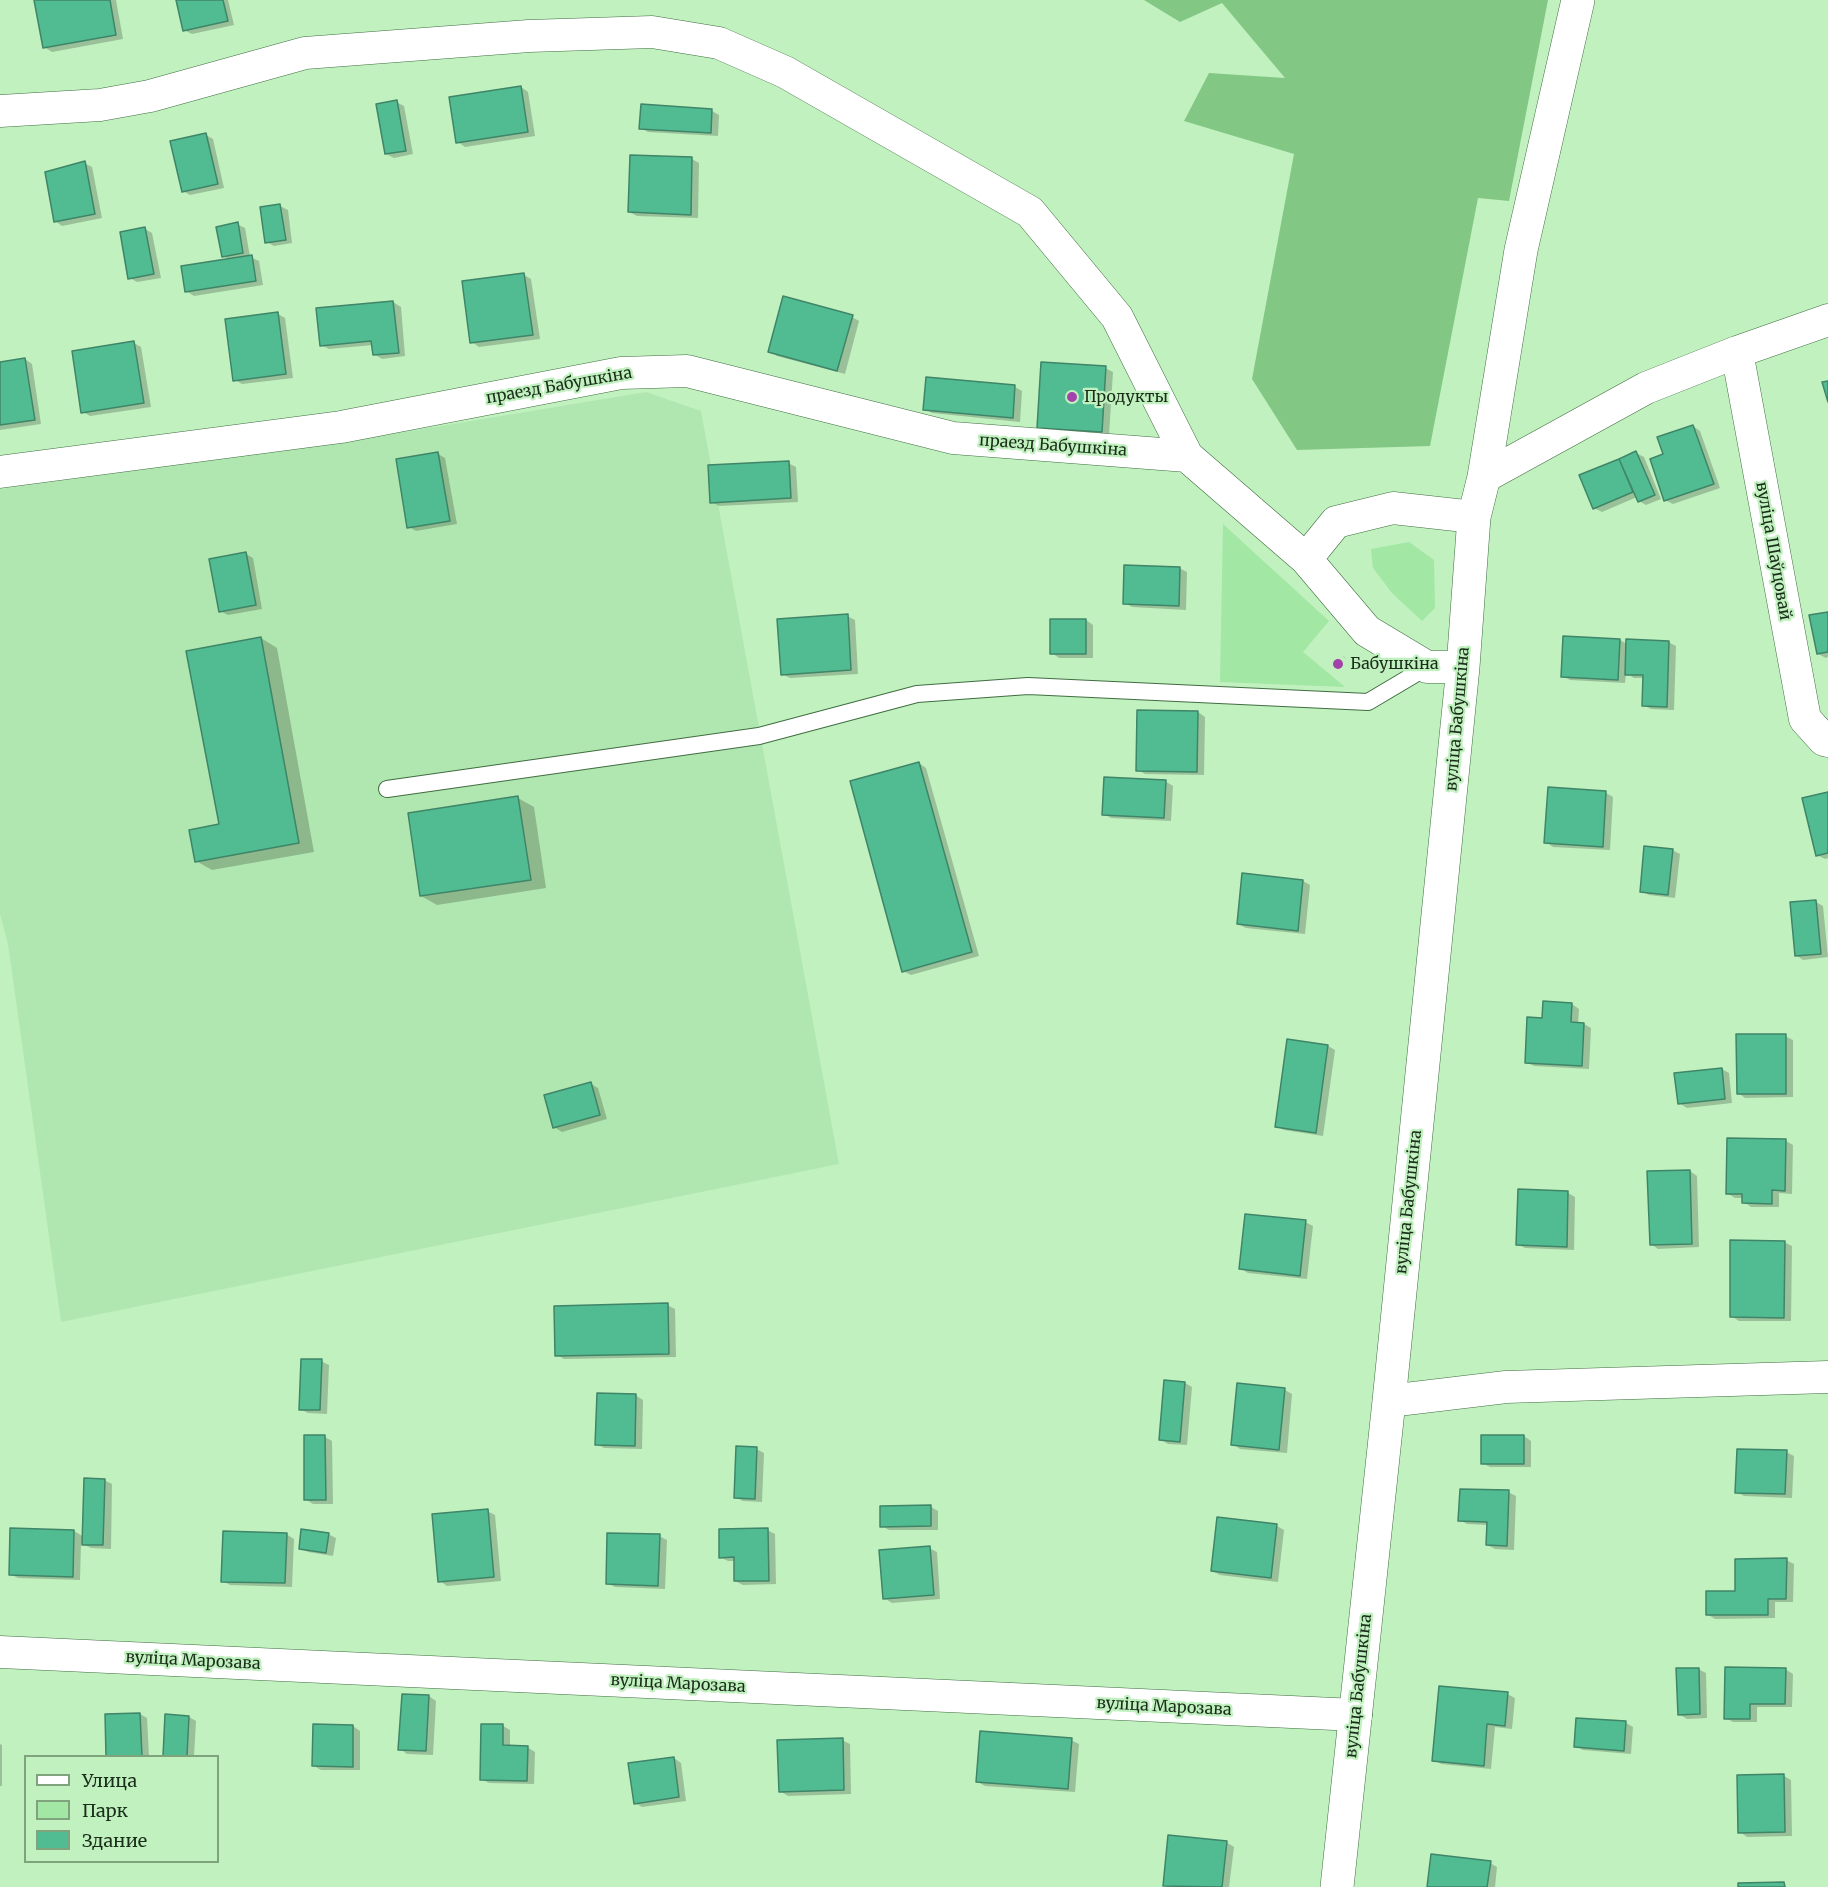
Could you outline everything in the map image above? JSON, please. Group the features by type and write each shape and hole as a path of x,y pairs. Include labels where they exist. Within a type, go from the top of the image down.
{"street":[{"name":"вуліца Бабушкіна","path":"1337,1887 1463,667 1474,517 1484,477 1521,250 1578,0"},
{"path":"0,111 100,105 140,98 305,53 529,36 652,32 718,43 785,72 1030,212 1117,318 1187,456 1306,559 1367,631 1427,667 1463,667"},
{"path":"1484,477 1646,388 1737,352 1828,320"},
{"name":"вуліца Шаўцовай","path":"1737,352 1805,719 1824,740 1828,741"},
{"name":"праезд Бабушкіна","path":"0,472 340,427 621,373 687,371 953,438 1187,456"},
{"path":"1306,559 1335,522 1393,508 1474,517"},
{"path":"1389,1401 1506,1387 1828,1377"},
{"name":"вуліца Марозава","path":"0,1653 1356,1716"}],"lane":[{"path":"387,789 759,736 917,694 1028,686 1368,702 1427,667"}],"shaded area":[{"path":"1144,0 1548,0 1509,201 1478,198 1430,446 1297,450 1252,379 1294,154 1184,121 1209,73 1285,78 1222,3 1180,22"},
{"path":"646,392 701,411 839,1164 61,1322 8,944 0,914 0,489 344,442"}],"green space":[{"path":"1223,524 1329,621 1303,652 1345,687 1220,682"},
{"path":"1409,542 1434,560 1435,608 1422,621 1392,593 1373,568 1371,549"}],"building":[{"path":"34,0 110,0 116,35 43,48"},
{"path":"176,0 223,0 228,21 183,31"},
{"path":"521,86 528,132 456,143 449,97"},
{"path":"397,100 406,151 385,154 376,104"},
{"path":"641,104 712,109 711,133 639,129"},
{"path":"206,133 218,184 182,192 170,141"},
{"path":"630,155 692,157 691,215 628,212"},
{"path":"85,161 95,214 54,222 45,172"},
{"path":"280,204 286,240 265,243 260,207"},
{"path":"238,222 243,253 222,257 216,227"},
{"path":"145,227 154,274 128,279 120,232"},
{"path":"252,255 256,281 185,292 181,266"},
{"path":"524,273 533,335 470,343 462,281"},
{"path":"783,296 853,315 837,371 768,352"},
{"path":"393,301 399,353 373,355 371,341 320,346 316,308"},
{"path":"278,312 286,374 233,381 225,319"},
{"path":"134,341 144,403 81,413 72,351"},
{"path":"25,358 35,420 0,425 0,362"},
{"name":"Продукты","path":"1041,362 1106,366 1102,432 1037,428"},
{"path":"926,377 1015,385 1013,418 923,410"},
{"path":"1828,381 1828,402 1822,382"},
{"path":"1693,425 1714,484 1664,501 1650,459 1663,454 1657,437"},
{"path":"1636,451 1655,495 1638,502 1619,459"},
{"path":"438,452 450,521 407,528 396,459"},
{"path":"1619,459 1633,492 1593,509 1579,475"},
{"path":"789,461 791,498 710,503 708,465"},
{"path":"246,552 256,605 219,612 209,559"},
{"path":"1124,565 1180,567 1179,606 1123,604"},
{"path":"1828,612 1828,652 1817,654 1809,615"},
{"path":"848,614 851,670 781,675 777,619"},
{"path":"1050,619 1086,619 1086,654 1050,654"},
{"path":"1563,636 1620,639 1618,680 1561,677"},
{"path":"261,637 299,843 195,862 189,830 219,824 186,651"},
{"path":"1626,639 1669,641 1667,707 1642,706 1643,675 1625,675"},
{"path":"1137,710 1198,711 1197,772 1136,771"},
{"path":"919,762 972,952 902,972 850,781"},
{"path":"1104,777 1166,780 1164,818 1102,815"},
{"path":"1548,787 1606,791 1603,847 1544,843"},
{"path":"1828,792 1828,853 1816,856 1802,798"},
{"path":"518,796 531,880 420,896 408,813"},
{"path":"1644,846 1673,849 1668,895 1640,892"},
{"path":"1242,873 1303,880 1298,931 1237,924"},
{"path":"1816,900 1821,954 1795,956 1790,902"},
{"path":"1543,1001 1572,1003 1571,1022 1584,1023 1582,1066 1525,1063 1527,1017 1542,1018"},
{"path":"1736,1034 1786,1034 1786,1094 1737,1094"},
{"path":"1287,1039 1328,1045 1316,1133 1275,1127"},
{"path":"1722,1068 1725,1099 1678,1104 1674,1073"},
{"path":"591,1082 600,1115 553,1128 544,1095"},
{"path":"1727,1138 1786,1139 1785,1191 1772,1190 1772,1204 1742,1203 1742,1194 1726,1194"},
{"path":"1690,1170 1692,1244 1650,1245 1647,1171"},
{"path":"1518,1189 1568,1191 1567,1247 1516,1245"},
{"path":"1245,1214 1306,1220 1300,1276 1239,1269"},
{"path":"1730,1240 1785,1241 1784,1318 1730,1317"},
{"path":"668,1303 669,1354 555,1356 554,1306"},
{"path":"301,1359 322,1359 320,1410 299,1410"},
{"path":"1164,1380 1185,1382 1180,1442 1159,1440"},
{"path":"1237,1383 1285,1388 1279,1450 1231,1445"},
{"path":"597,1393 636,1394 635,1446 595,1445"},
{"path":"304,1435 325,1435 326,1500 304,1500"},
{"path":"1481,1435 1524,1435 1524,1464 1481,1464"},
{"path":"736,1446 757,1447 755,1499 734,1498"},
{"path":"1737,1449 1787,1450 1785,1494 1735,1493"},
{"path":"84,1478 105,1479 103,1545 82,1545"},
{"path":"1460,1489 1509,1490 1507,1546 1486,1545 1487,1522 1458,1521"},
{"path":"931,1505 931,1526 880,1527 880,1506"},
{"path":"488,1509 494,1577 438,1582 432,1514"},
{"path":"1217,1517 1277,1524 1271,1578 1211,1571"},
{"path":"10,1528 74,1530 73,1577 9,1575"},
{"path":"768,1528 769,1581 734,1581 734,1557 719,1558 719,1529"},
{"path":"301,1529 329,1533 326,1553 299,1549"},
{"path":"223,1531 287,1533 285,1583 221,1582"},
{"path":"607,1533 660,1534 658,1586 606,1584"},
{"path":"930,1546 934,1595 883,1599 879,1550"},
{"path":"1787,1558 1786,1599 1768,1599 1768,1615 1706,1615 1706,1591 1735,1591 1735,1559"},
{"path":"1725,1667 1786,1668 1785,1704 1750,1704 1750,1719 1724,1719"},
{"path":"1676,1668 1699,1668 1700,1714 1678,1715"},
{"path":"1439,1686 1508,1692 1505,1726 1487,1724 1484,1766 1432,1761"},
{"path":"402,1694 429,1695 426,1751 398,1750"},
{"path":"140,1713 142,1755 106,1755 105,1714"},
{"path":"165,1714 189,1716 187,1755 163,1755"},
{"path":"1576,1718 1626,1721 1624,1751 1574,1747"},
{"path":"313,1724 353,1725 353,1767 312,1766"},
{"path":"481,1724 503,1724 503,1745 528,1746 527,1781 480,1780"},
{"path":"980,1731 1072,1738 1068,1789 976,1782"},
{"path":"843,1738 844,1790 779,1792 777,1740"},
{"path":"674,1757 679,1797 634,1804 628,1763"},
{"path":"1784,1774 1785,1832 1738,1833 1737,1775"},
{"path":"1168,1835 1227,1841 1222,1887 1163,1886"},
{"path":"1431,1854 1491,1861 1487,1887 1427,1887"},
{"path":"1784,1882 1785,1887 1738,1887 1738,1883"}],"place":[{"name":"Продукты","path":"1072,397"},
{"name":"Бабушкіна","path":"1338,664"}]}
